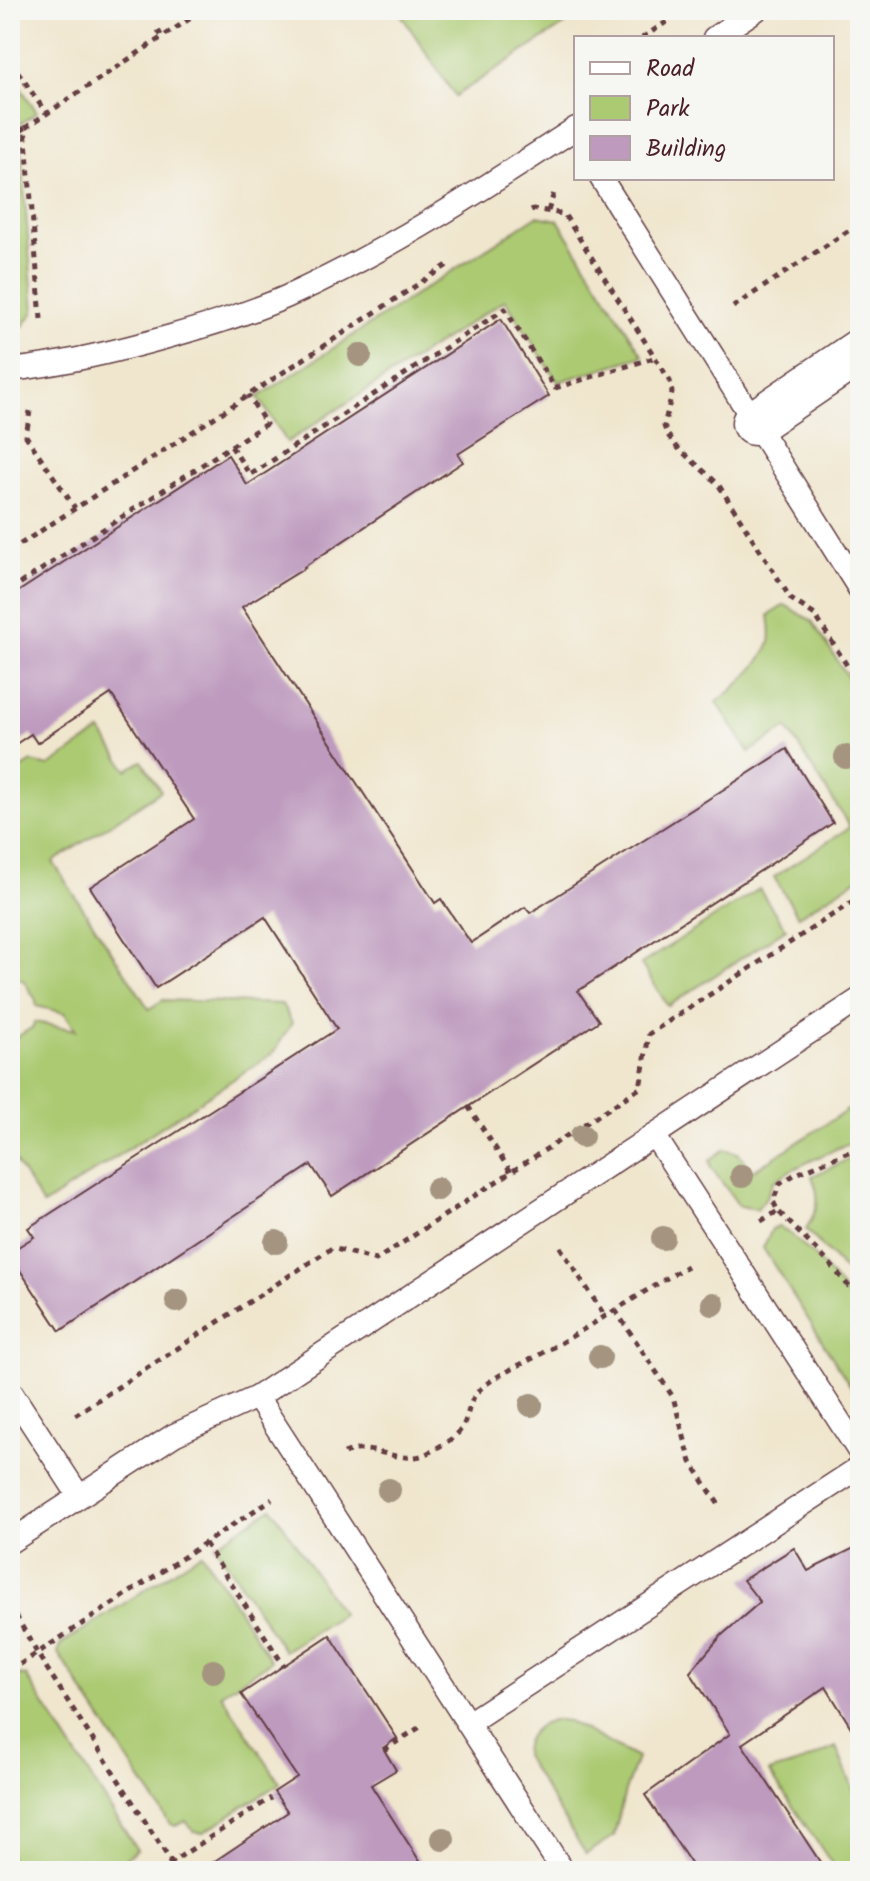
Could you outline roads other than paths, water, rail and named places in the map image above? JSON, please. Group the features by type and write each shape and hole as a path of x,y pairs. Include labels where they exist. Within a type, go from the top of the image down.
{"street":[{"path":"754,423 860,351"}],"lane":[{"path":"717,36 756,10"},
{"path":"10,370 125,349 216,324 284,298 366,256 574,133"},
{"path":"602,180 860,590"},
{"path":"10,1542 174,1435 257,1397 860,999"},
{"path":"654,1135 860,1453"},
{"path":"10,1390 79,1496"},
{"path":"257,1397 563,1871"},
{"path":"468,1723 860,1467"}]}
